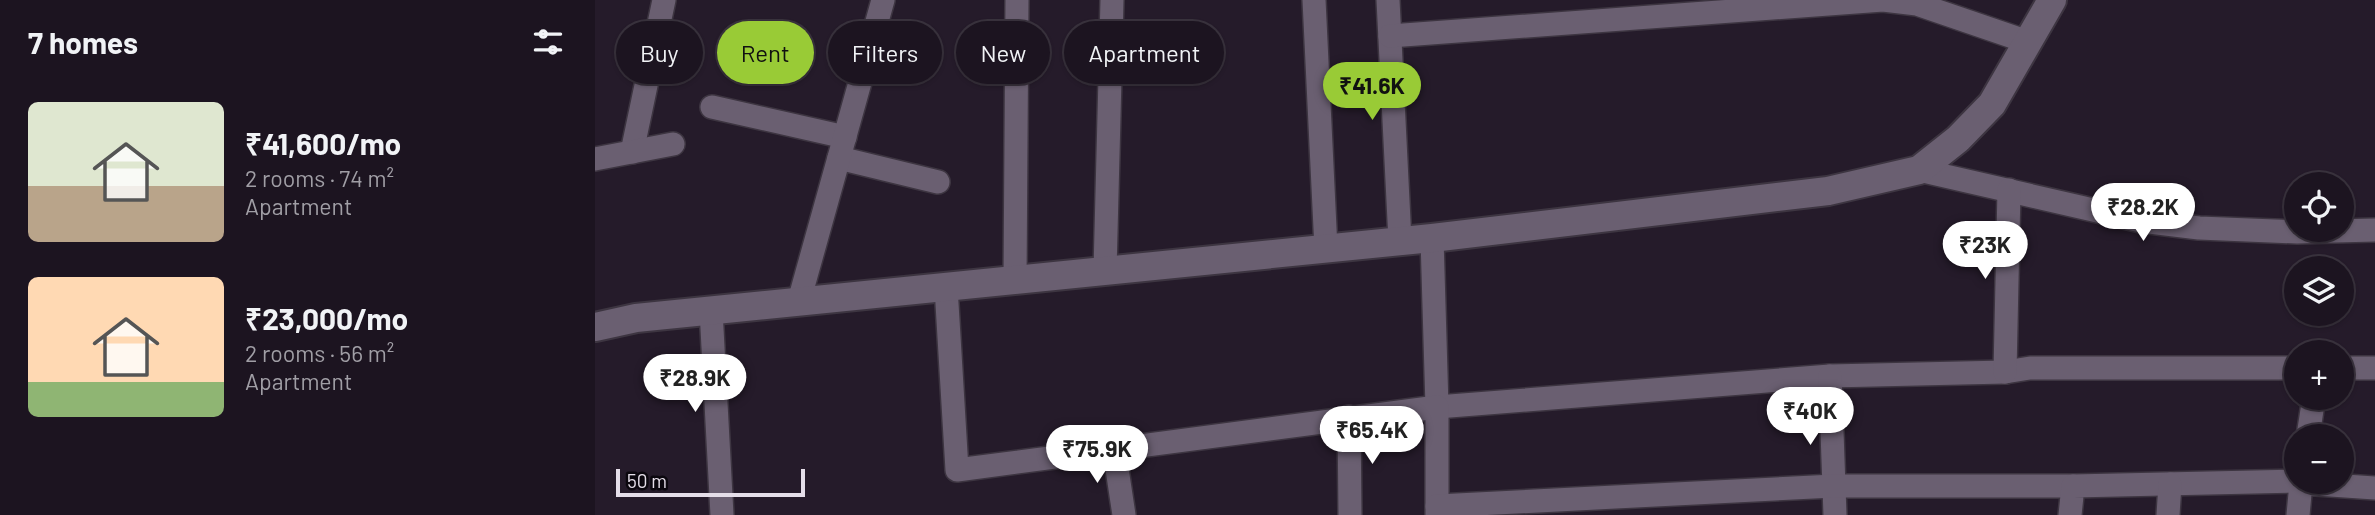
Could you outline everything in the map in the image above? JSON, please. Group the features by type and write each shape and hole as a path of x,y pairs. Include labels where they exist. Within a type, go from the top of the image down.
{"street":[{"path":"632,152 664,0"},
{"path":"799,302 883,0"},
{"path":"1015,280 1017,0"},
{"path":"1105,271 1112,0"},
{"path":"1314,0 1326,249"},
{"path":"1388,0 1400,241"},
{"path":"595,327 636,318 1432,238 1828,191 1919,170 1958,139 1992,104 2052,0"},
{"path":"1389,36 1883,1 1917,4 2028,42"},
{"path":"712,107 939,182"},
{"path":"595,159 673,145"},
{"path":"1919,170 2141,221 2199,228 2297,232 2375,230"},
{"path":"2005,372 2009,190"},
{"path":"1432,238 1437,511 1833,486 2284,482"},
{"path":"946,287 957,470 1349,416 1830,376 2005,372 2030,368 2284,368"},
{"path":"711,310 722,515"},
{"path":"2354,368 2375,368"},
{"path":"1830,376 1835,515"},
{"path":"1349,416 1350,515"},
{"path":"1114,449 1123,515"},
{"path":"2168,515 2170,484"},
{"path":"2070,515 2073,486"},
{"path":"2354,486 2375,488"},
{"path":"2298,515 2300,494"}]}
